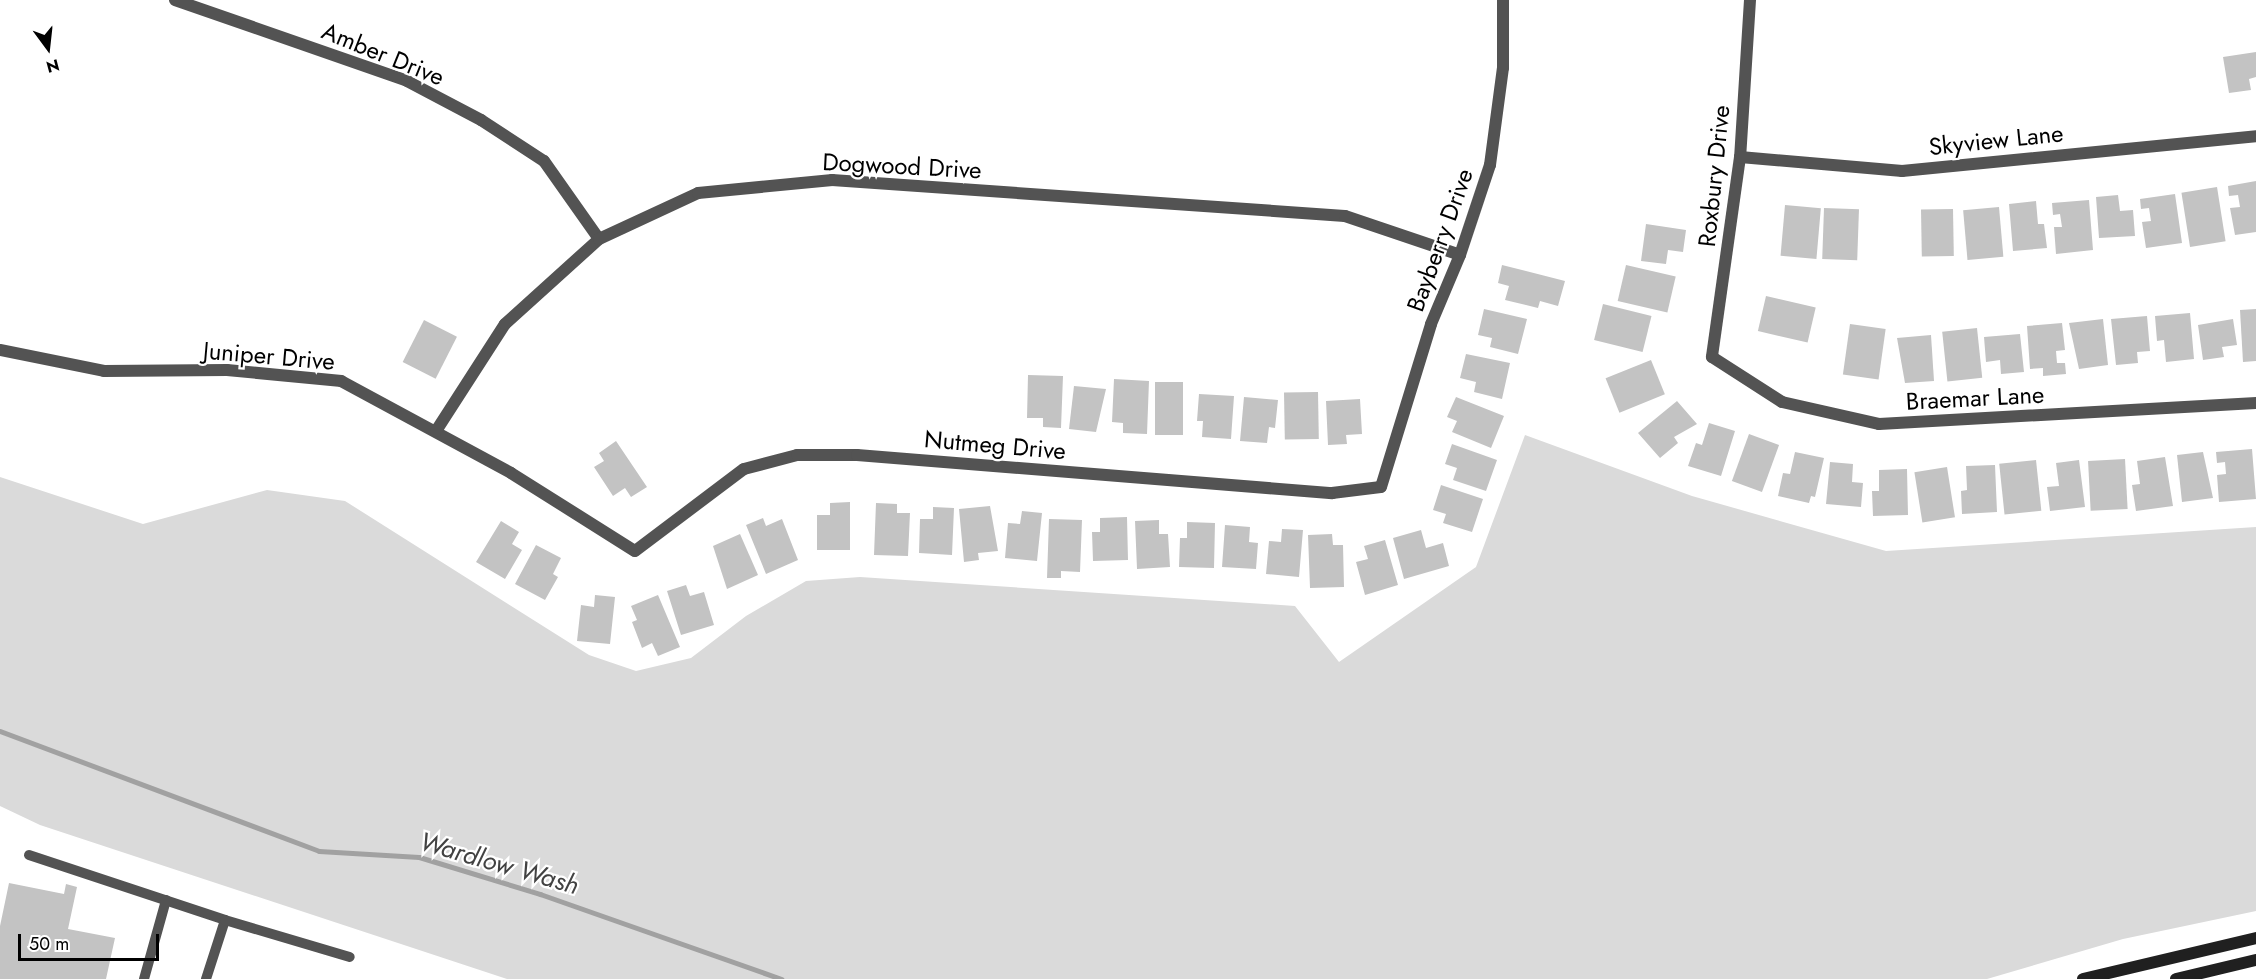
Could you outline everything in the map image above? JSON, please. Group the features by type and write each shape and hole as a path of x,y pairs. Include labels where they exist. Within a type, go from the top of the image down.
{"street":[{"name":"Amber Drive","path":"175,0 407,81 481,120 544,161 599,239"},
{"name":"Bayberry Drive","path":"1381,487 1431,324 1460,255 1490,165 1503,68 1503,0"},
{"name":"Roxbury Drive","path":"1712,357 1740,157 1750,0"},
{"name":"Skyview Lane","path":"1740,157 1902,171 2256,136"},
{"name":"Dogwood Drive","path":"436,431 505,324 599,239 699,193 832,180 1345,216 1460,255"},
{"name":"Juniper Drive","path":"0,350 104,370 227,370 340,381 511,472 635,551"},
{"name":"Braemar Lane","path":"1712,357 1782,402 1879,424 2256,403"},
{"name":"Nutmeg Drive","path":"635,551 744,469 797,455 857,455 1332,493 1381,487"},
{"path":"2083,979 2256,938"},
{"path":"2176,979 2256,960"}],"lane":[{"path":"29,855 225,920 351,957"},
{"path":"144,979 166,900"},
{"path":"206,979 225,920"}],"shaded area":[{"path":"1525,435 1692,496 1886,551 2256,527 2256,911 2123,939 1987,979 507,979 40,825 0,806 0,477 143,524 267,490 345,501 589,655 636,671 691,658 746,616 806,581 860,577 1295,606 1339,662 1476,567"}],"building":[{"path":"2256,52 2256,77 2249,79 2251,90 2229,93 2223,57"},
{"path":"2256,181 2256,232 2235,235 2230,208 2240,207 2238,195 2229,196 2228,186"},
{"path":"2217,187 2226,241 2190,247 2181,193"},
{"path":"2175,194 2182,243 2146,248 2142,222 2151,221 2149,208 2141,209 2140,199"},
{"path":"2118,195 2120,211 2133,210 2135,236 2099,238 2096,197"},
{"path":"2089,200 2093,250 2056,254 2054,227 2062,227 2060,214 2053,215 2052,203"},
{"path":"2036,201 2038,224 2044,224 2047,248 2013,251 2009,204"},
{"path":"1785,205 1821,208 1816,259 1781,256"},
{"path":"1999,207 2003,257 1967,260 1963,210"},
{"path":"1824,208 1859,209 1857,260 1822,259"},
{"path":"1953,209 1954,256 1922,257 1921,210"},
{"path":"1646,224 1686,230 1683,252 1668,250 1666,264 1641,261"},
{"path":"1502,265 1565,281 1558,306 1540,301 1538,308 1505,300 1509,286 1498,283"},
{"path":"1626,265 1676,276 1667,313 1618,301"},
{"path":"1766,296 1816,307 1808,343 1758,331"},
{"path":"1603,304 1652,316 1643,352 1594,340"},
{"path":"1484,309 1527,319 1518,354 1490,347 1492,338 1478,335"},
{"path":"2256,309 2256,361 2243,362 2240,310"},
{"path":"2190,313 2194,359 2166,362 2164,340 2157,341 2155,316"},
{"path":"2147,316 2150,351 2137,352 2138,363 2116,365 2111,319"},
{"path":"2103,319 2108,365 2079,369 2069,323"},
{"path":"2233,319 2237,345 2222,347 2224,357 2203,360 2198,325"},
{"path":"424,320 457,337 436,379 403,362"},
{"path":"2062,323 2065,350 2056,351 2057,363 2065,363 2066,374 2043,376 2043,368 2030,369 2027,326"},
{"path":"1850,324 1886,329 1879,380 1843,375"},
{"path":"1977,328 1982,378 1947,381 1942,332"},
{"path":"2020,334 2024,372 2001,374 2000,360 1986,362 1984,337"},
{"path":"1931,335 1934,381 1905,383 1897,338"},
{"path":"1466,354 1510,363 1502,399 1474,392 1476,382 1460,378"},
{"path":"1651,360 1665,394 1619,413 1606,378"},
{"path":"1028,375 1063,376 1061,428 1043,427 1043,418 1027,418"},
{"path":"1114,379 1149,381 1147,434 1123,433 1123,423 1112,422"},
{"path":"1155,382 1183,382 1183,435 1155,435"},
{"path":"1074,386 1106,389 1096,432 1069,429"},
{"path":"1318,392 1319,439 1285,440 1284,393"},
{"path":"1199,394 1234,396 1231,439 1202,437 1203,421 1197,421"},
{"path":"1244,397 1278,400 1275,428 1269,427 1267,443 1240,441"},
{"path":"1456,397 1504,416 1491,448 1452,432 1457,421 1447,417"},
{"path":"1360,399 1362,434 1346,435 1347,444 1328,445 1326,401"},
{"path":"1677,401 1697,424 1674,437 1678,443 1660,458 1638,433"},
{"path":"1709,423 1735,431 1721,476 1688,466 1696,443 1702,445"},
{"path":"1749,434 1779,445 1762,492 1732,481"},
{"path":"616,441 647,487 631,497 625,488 613,496 594,467 604,461 599,453"},
{"path":"1452,444 1497,460 1486,491 1453,480 1457,468 1445,464"},
{"path":"2252,449 2256,499 2219,502 2217,475 2226,474 2225,462 2217,463 2216,452"},
{"path":"1795,452 1824,458 1815,497 1811,496 1809,503 1778,496 1783,473 1790,474"},
{"path":"2203,452 2213,498 2182,502 2177,455"},
{"path":"2165,457 2173,506 2136,511 2132,485 2140,484 2137,461"},
{"path":"2125,459 2128,509 2091,511 2088,461"},
{"path":"2036,460 2041,511 2005,515 1999,464"},
{"path":"2079,460 2085,507 2050,511 2047,487 2059,486 2056,463"},
{"path":"1830,462 1853,464 1852,482 1863,483 1861,507 1826,504"},
{"path":"1995,465 1997,512 1962,514 1961,491 1967,490 1966,466"},
{"path":"1947,467 1955,517 1922,523 1914,472"},
{"path":"1907,469 1908,515 1873,516 1872,491 1879,491 1879,470"},
{"path":"1441,485 1483,499 1472,532 1443,523 1446,514 1433,510"},
{"path":"850,502 850,550 817,550 817,515 830,515 830,503"},
{"path":"876,503 897,504 897,513 910,513 908,556 874,555"},
{"path":"990,506 998,551 978,553 979,560 964,562 959,509"},
{"path":"933,507 954,508 952,555 919,553 920,519 933,519"},
{"path":"1022,511 1042,513 1037,561 1005,558 1008,523 1020,524"},
{"path":"1127,517 1128,560 1093,561 1092,532 1100,532 1100,518"},
{"path":"763,518 766,526 782,519 798,560 766,574 746,525"},
{"path":"1049,519 1082,520 1080,572 1061,571 1061,578 1047,578"},
{"path":"1159,520 1159,534 1168,534 1170,567 1137,569 1135,521"},
{"path":"501,521 519,532 512,544 522,550 505,579 476,562"},
{"path":"1187,522 1215,523 1214,568 1179,567 1180,538 1187,538"},
{"path":"1225,525 1250,527 1249,542 1258,543 1256,569 1222,567"},
{"path":"1282,529 1303,530 1299,577 1266,574 1269,541 1281,542"},
{"path":"1421,530 1426,548 1443,543 1449,566 1404,579 1393,538"},
{"path":"740,534 758,575 727,589 713,546"},
{"path":"1332,534 1333,545 1343,545 1344,587 1310,588 1308,535"},
{"path":"1385,540 1398,585 1365,595 1356,562 1368,559 1364,546"},
{"path":"536,545 561,558 553,574 558,577 545,600 515,584"},
{"path":"686,585 690,596 704,592 714,625 681,635 667,591"},
{"path":"595,595 615,597 610,644 577,641 581,605 594,607"},
{"path":"658,595 680,647 658,656 652,643 642,648 632,622 637,620 631,606"},
{"path":"9,883 64,894 66,884 77,887 68,929 115,938 106,979 0,979 0,926"}],"waterway":[{"name":"Wardlow Wash","path":"0,731 319,851 419,857 540,894 781,979"}]}
